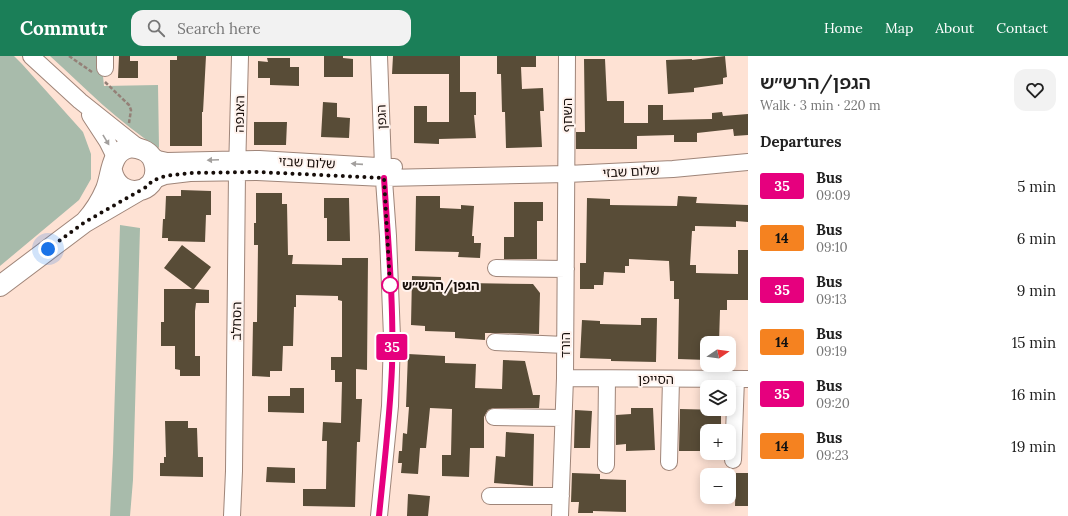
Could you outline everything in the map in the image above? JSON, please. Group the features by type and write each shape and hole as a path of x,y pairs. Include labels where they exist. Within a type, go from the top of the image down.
{"main road":[{"path":"0,286 85,222 145,186 155,168 154,161 145,152 132,148 120,152 113,164 109,182 99,203 85,222"},
{"path":"113,164 113,177 116,183 122,188 128,191 145,186"}],"street":[{"path":"31,56 80,101 107,141 113,164"},
{"name":"האנפה","path":"237,166 240,56"},
{"name":"הגפן","path":"379,56 383,172 391,300 392,367 390,406 379,516"},
{"name":"השחף","path":"567,56 567,174"},
{"name":"שלום שבזי","path":"80,101 123,136 145,152 158,159 237,166"},
{"name":"שלום שבזי","path":"145,186 165,176 175,174 237,166 295,161 383,172 465,176 674,170 748,162"},
{"name":"הסחלב","path":"232,516 234,471 237,166"},
{"name":"הורד","path":"560,516 565,378 567,174"},
{"path":"496,268 566,269"},
{"path":"495,342 565,346"},
{"name":"הסייפן","path":"565,378 742,379"},
{"path":"606,465 607,379"},
{"path":"669,462 671,379"},
{"path":"736,433 742,379"},
{"path":"494,416 563,418"},
{"path":"490,496 561,496"}],"path":[{"path":"69,56 101,69 129,105 129,122 123,136"}],"green space":[{"path":"0,56 14,56 83,132 91,154 91,179 79,200 0,266"},
{"path":"50,56 101,56 104,86 158,85 159,148 130,128 89,93"},
{"path":"120,225 140,228 133,480 130,516 110,516 113,453"}],"building":[{"path":"119,56 130,56 130,61 138,61 138,78 118,78"},
{"path":"177,56 206,56 202,112 202,146 170,146 170,60 177,60"},
{"path":"324,56 343,56 343,58 353,59 353,77 324,77"},
{"path":"393,56 460,56 460,92 476,92 476,115 474,115 476,138 439,139 439,144 414,143 414,106 427,106 427,122 449,122 449,74 392,74"},
{"path":"497,56 536,56 536,67 521,67 522,89 543,88 544,111 540,111 542,147 506,148 505,112 502,112 501,74 497,74"},
{"path":"725,56 727,77 723,78 723,84 694,88 694,92 668,94 666,60 692,60"},
{"path":"267,58 290,58 290,67 299,67 299,86 270,85 270,78 258,78 258,61 268,62"},
{"path":"584,59 605,59 607,101 624,101 624,123 648,123 648,105 663,105 663,120 712,119 712,113 722,112 723,116 748,114 748,135 734,136 733,129 697,133 697,142 674,142 674,135 637,136 637,149 576,149 576,132 585,132"},
{"path":"323,102 337,103 337,117 350,118 349,138 321,137"},
{"path":"254,122 287,122 286,145 254,145"},
{"path":"181,190 211,191 211,215 206,215 205,242 168,241 168,238 162,238 166,196 181,196"},
{"path":"256,193 282,193 282,204 287,204 288,255 293,255 292,264 342,265 342,258 368,258 367,370 356,369 356,399 362,399 360,442 357,442 355,507 303,506 303,489 326,489 327,441 322,441 323,422 341,423 342,382 335,382 335,370 331,370 331,357 342,357 342,301 338,300 338,296 296,295 296,307 294,307 293,346 283,346 282,371 270,371 270,377 252,376 253,322 257,322 258,245 254,245"},
{"path":"416,196 440,196 440,208 461,209 461,205 474,206 472,236 474,236 474,243 481,243 480,258 458,257 459,252 415,251"},
{"path":"678,196 697,197 696,203 748,205 748,222 736,221 736,227 695,226 695,231 692,231 690,265 696,265 696,273 738,274 738,250 748,250 748,300 727,300 727,310 720,310 719,336 700,336 700,360 678,359 679,299 674,299 674,281 670,281 669,261 629,259 629,266 625,266 625,273 604,272 603,285 594,285 594,289 580,289 580,263 586,263 587,198 610,199 610,205 677,206"},
{"path":"324,198 349,198 350,241 327,241 327,218 324,218"},
{"path":"514,202 543,202 543,221 537,221 537,259 504,259 504,237 514,237"},
{"path":"182,245 211,267 194,289 209,290 209,303 196,303 195,311 195,356 200,356 200,376 180,376 180,370 175,369 175,346 161,346 161,322 164,322 164,289 192,289 164,268"},
{"path":"412,276 441,277 441,287 466,288 466,283 533,284 540,293 539,334 485,333 485,340 455,338 455,332 425,331 425,326 411,325"},
{"path":"641,318 657,318 656,362 611,361 611,359 580,358 582,320 600,321 600,324 641,325"},
{"path":"408,354 445,356 445,363 476,364 475,388 502,389 503,360 525,361 533,395 540,395 539,408 494,408 488,410 484,417 484,448 470,448 469,477 442,476 442,455 451,455 452,409 430,408 426,448 420,448 418,474 401,473 402,463 398,463 399,451 402,451 403,433 407,434 409,407 406,407"},
{"path":"290,388 304,388 304,413 268,412 268,396 290,396"},
{"path":"631,408 653,408 655,450 626,451 626,444 616,445 616,415 631,414"},
{"path":"680,409 700,409 700,416 721,416 721,424 700,424 700,451 679,451"},
{"path":"575,410 592,411 590,448 574,448"},
{"path":"165,421 188,421 188,428 197,428 198,457 203,457 203,477 160,476 160,463 164,463 164,457 166,457"},
{"path":"506,432 534,434 533,486 494,483 496,456 505,457"},
{"path":"267,467 295,468 295,483 266,482"},
{"path":"572,473 600,474 600,479 626,480 626,512 593,511 593,513 578,513 579,502 571,502"},
{"path":"736,473 748,473 748,506 735,506"},
{"path":"408,494 430,496 428,516 407,516"}],"bus line":[{"name":"35","path":"379,516 390,406 392,367 391,300 384,178"}],"place":[{"name":"הגפן/הרש״ש","path":"390,285"}],"route":[{"path":"48,249 85,222 112,205 142,190 152,181 165,176 190,173 247,172 384,178 390,285"}]}
